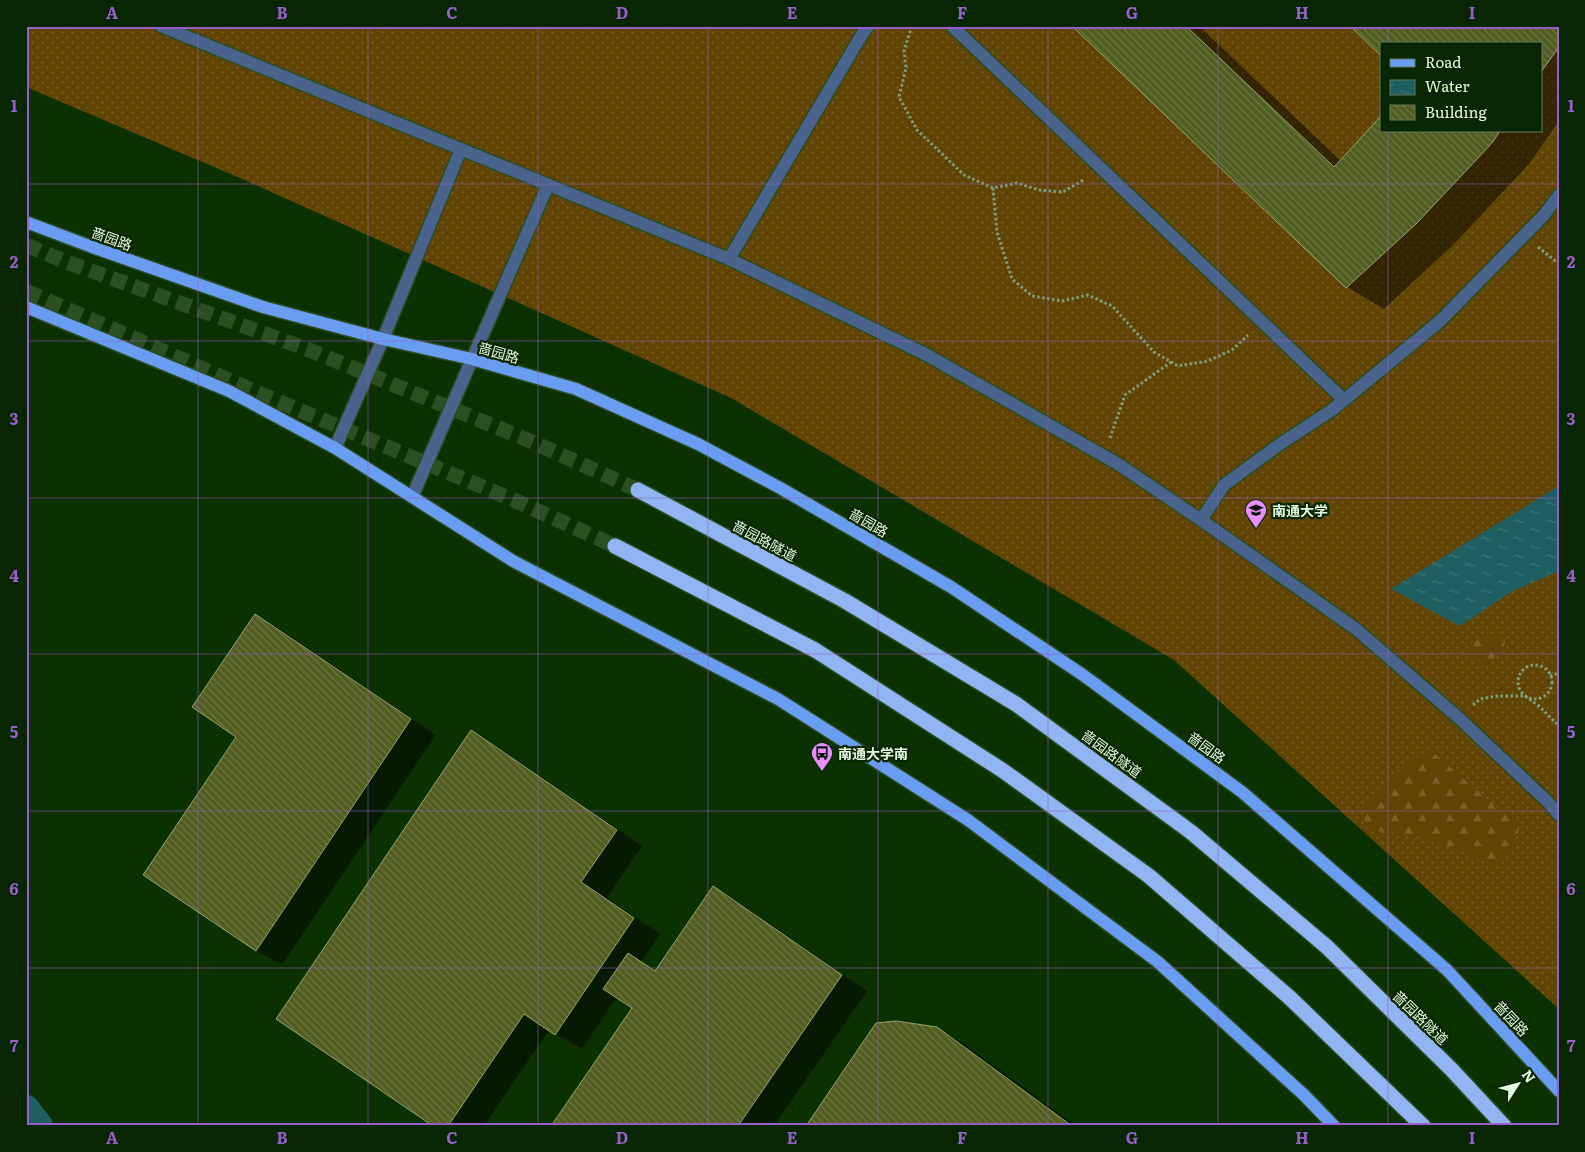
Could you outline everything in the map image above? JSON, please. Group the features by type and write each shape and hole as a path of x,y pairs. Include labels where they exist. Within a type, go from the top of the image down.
{"highway":[{"name":"啬园路隧道","path":"638,490 845,601 1016,704 1191,832 1326,947 1451,1069 1504,1126"},
{"path":"614,546 815,650 1010,775 1149,876 1289,997 1423,1126"}],"main road":[{"name":"啬园路","path":"26,222 263,307 383,339 472,359 576,389 698,444 782,490 951,587 1083,675 1242,792 1440,963 1559,1091"},
{"path":"26,307 229,391 334,448 513,561 778,699 968,820 1158,962 1304,1095 1334,1126"}],"street":[{"path":"161,26 728,259 928,355 1104,456 1201,520 1356,628 1460,719 1549,803 1559,815"},
{"path":"728,259 868,26"},
{"path":"952,26 1344,400"},
{"path":"334,448 383,339 461,149"},
{"path":"412,497 548,185"},
{"path":"1201,520 1224,485 1280,444 1332,410 1440,321 1544,214 1559,195"}],"path":[{"path":"912,26 904,50 906,68 899,98 917,130 964,175 993,188 1017,183 1038,190 1063,192 1102,169"},
{"path":"993,188 997,232 1012,279 1032,296 1062,301 1088,295 1112,306 1154,352 1178,366 1208,361 1232,350 1262,322"},
{"path":"1524,235 1559,264"},
{"path":"1104,456 1125,395 1171,362"},
{"path":"1460,719 1480,699 1497,696 1524,696 1534,699 1543,697 1550,690 1552,680 1548,671 1540,665 1530,665 1522,670 1517,679 1518,689 1524,696 1539,706 1559,726"},
{"path":"1550,676 1559,673"}],"green space":[{"name":"南通大学","path":"26,26 1559,26 1559,1009 1174,660 731,398 240,178 26,87"},
{"path":"1496,636 1504,638 1505,642 1497,655 1487,663 1467,660 1465,651 1476,638"},
{"path":"1429,749 1520,827 1511,851 1494,865 1454,848 1412,835 1368,830 1362,810 1396,772"}],"water":[{"path":"1559,486 1559,571 1511,592 1460,626 1391,589"}],"building":[{"path":"1072,26 1186,26 1334,167 1380,117 1380,132 1499,132 1492,143 1417,223 1346,288"},
{"path":"1350,26 1559,26 1559,47 1542,71 1542,42 1380,42 1380,55"},
{"path":"255,614 411,719 256,951 143,875 236,737 192,707"},
{"path":"471,730 617,830 581,882 634,918 555,1035 524,1014 448,1126 433,1126 276,1019"},
{"path":"713,886 842,975 738,1126 551,1126 632,1008 603,989 628,953 655,971"},
{"path":"896,1021 937,1027 1072,1126 806,1126 876,1023"}],"waterway":[{"path":"26,1109 39,1126"}],"tunnel":[{"path":"26,245 64,261 307,349 535,443 638,490"},
{"path":"26,291 268,397 516,501 615,546"}],"place":[{"name":"南通大学","path":"1256,529"},
{"name":"南通大学南","path":"822,772"}]}
